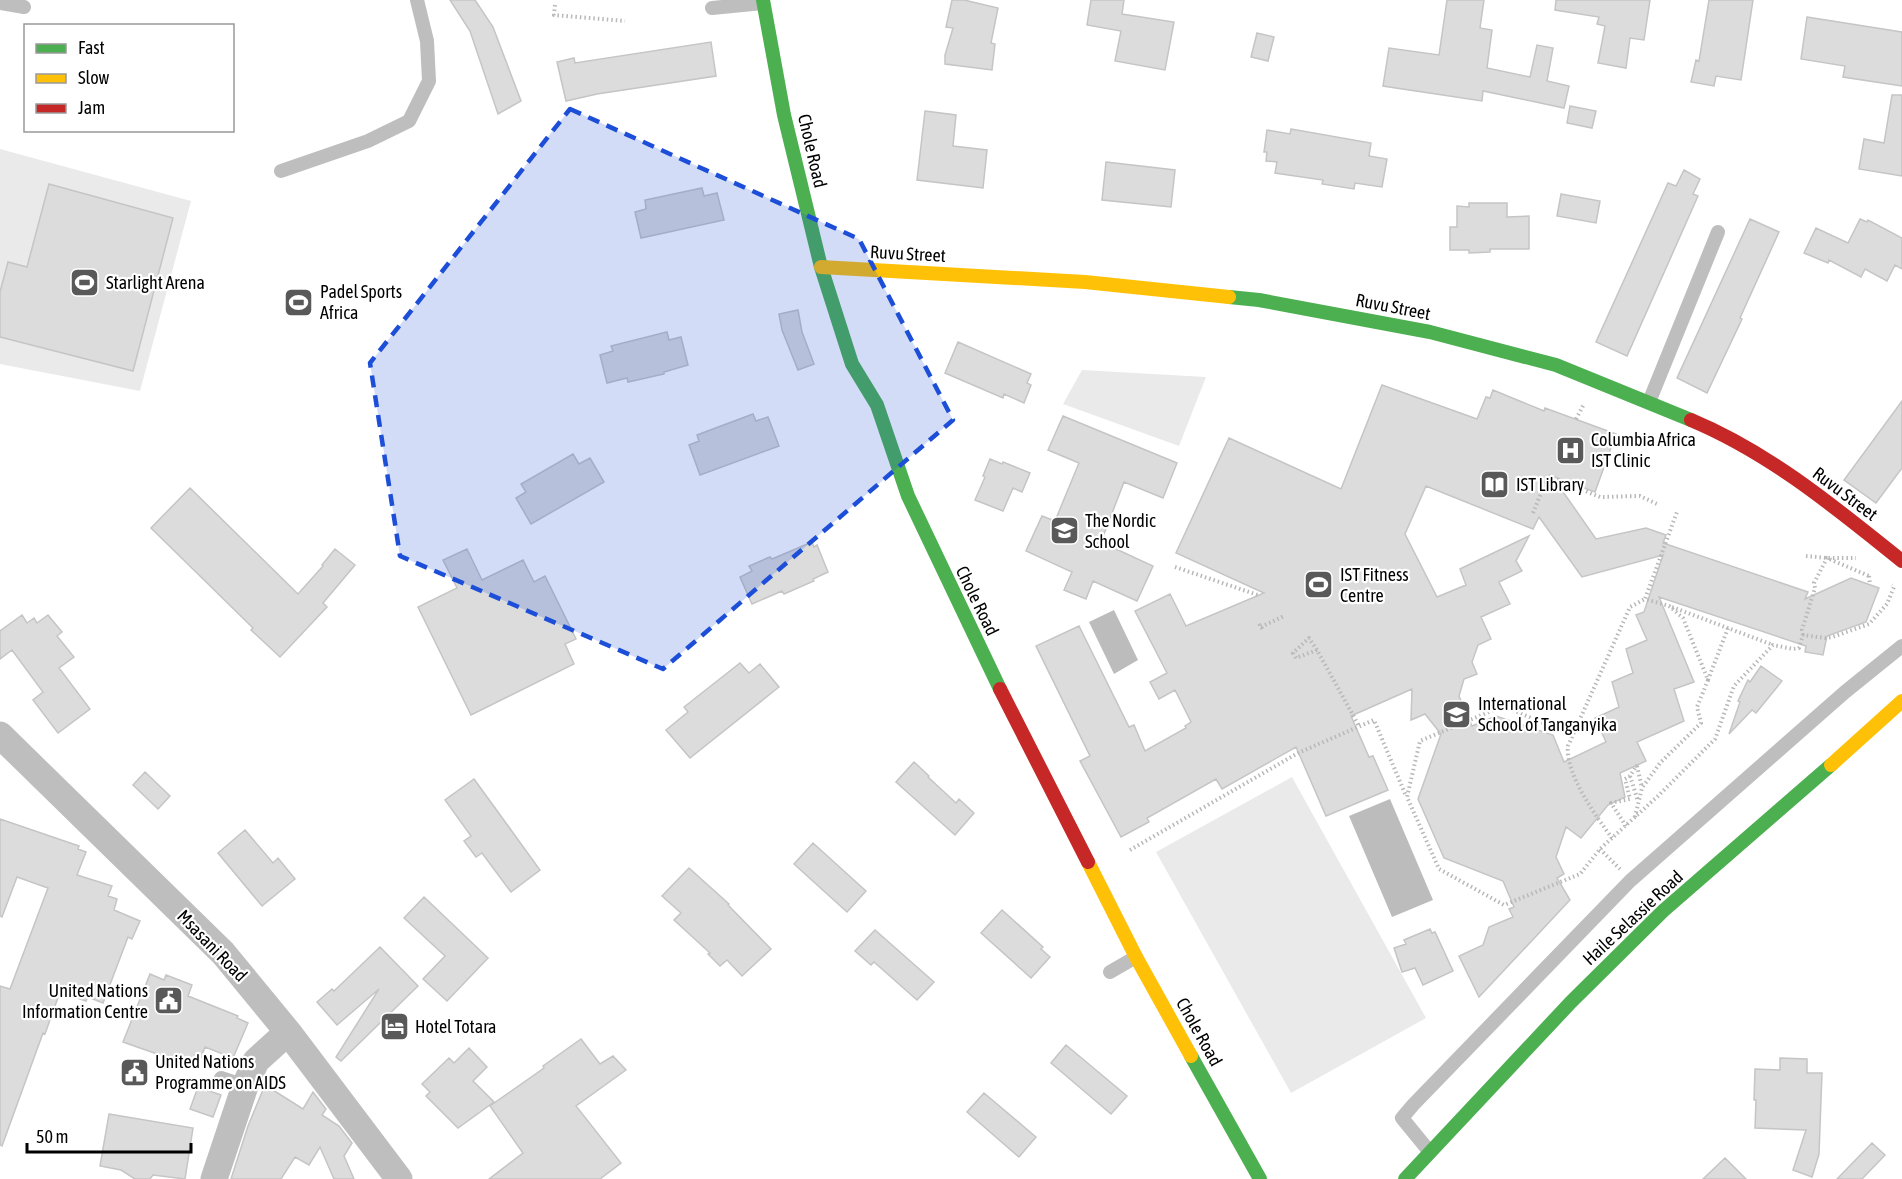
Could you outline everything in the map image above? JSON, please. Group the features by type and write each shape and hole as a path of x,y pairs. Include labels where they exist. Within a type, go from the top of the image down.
{"street":[{"name":"Chole Road","path":"764,1 784,116 821,267 852,364 878,405 908,496 1005,699 1136,957 1260,1179"},
{"name":"Ruvu Street","path":"821,267 1085,282 1259,300 1431,332 1556,365 1730,437 1816,492 1902,561"},
{"name":"Haile Selassie Road","path":"1405,1179 1571,1002 1663,911 1807,787 1902,701"},
{"name":"Msasani Road","path":"0,735 223,953 288,1032 399,1179"},
{"path":"214,1179 233,1082 288,1032"}],"lane":[{"path":"281,171 368,141 409,121 429,81 427,41 417,0"},
{"path":"712,8 764,1"},
{"path":"0,3 24,7"},
{"path":"1649,402 1718,232"},
{"path":"1429,1151 1402,1118 1630,880 1845,692 1902,646"},
{"path":"1110,972 1136,957"}],"path":[{"path":"555,5 554,15 625,21"},
{"path":"1576,419 1584,406"},
{"path":"1533,513 1548,476 1600,497 1640,496 1657,504"},
{"path":"1612,838 1586,802 1567,755 1568,746 1630,607 1645,599 1677,512"},
{"path":"1806,555 1827,558 1861,558"},
{"path":"1645,599 1773,645 1799,648 1815,588 1814,583 1827,558"},
{"path":"1827,558 1869,576 1870,584"},
{"path":"1175,567 1258,595"},
{"path":"1803,635 1832,638 1869,624 1887,604 1894,587 1888,579"},
{"path":"1669,606 1683,618 1708,680"},
{"path":"1261,627 1284,616"},
{"path":"1642,788 1660,763 1701,723 1697,708 1728,628"},
{"path":"1317,650 1296,658 1293,653 1309,638 1317,650 1359,726"},
{"path":"1130,850 1298,753 1374,720 1439,869 1504,905 1580,874 1600,849 1715,739 1734,686 1773,645"},
{"path":"1407,797 1420,741 1503,706 1572,735"},
{"path":"1626,826 1611,803 1630,799 1625,779 1630,776 1637,765 1642,788 1635,817"},
{"path":"1630,776 1639,803"},
{"path":"1600,849 1630,880"}],"highlighted area":[{"path":"570,109 859,239 953,420 663,669 400,556 370,363"}],"shaded area":[{"name":"Starlight Arena","path":"0,149 191,201 140,391 0,364"},
{"path":"1082,370 1206,377 1179,446 1063,404"},
{"path":"1114,610 1138,660 1114,674 1089,622"},
{"path":"1292,777 1426,1018 1291,1093 1156,852"},
{"path":"1390,799 1433,900 1392,917 1349,816"}],"building":[{"path":"450,0 475,0 493,27 521,101 498,114 470,31"},
{"path":"952,0 964,0 998,8 991,43 995,44 992,70 945,64 945,55 953,28 946,27"},
{"path":"1091,0 1124,0 1122,14 1174,22 1165,70 1115,61 1121,31 1087,25"},
{"path":"1447,0 1484,0 1480,28 1492,30 1487,68 1530,77 1537,45 1553,48 1547,81 1569,86 1564,108 1483,91 1482,101 1383,86 1389,48 1439,55"},
{"path":"1556,0 1650,0 1644,40 1630,38 1626,68 1598,63 1605,26 1597,24 1599,17 1555,10"},
{"path":"1709,0 1753,0 1741,80 1716,76 1714,86 1691,82 1696,60 1699,61"},
{"path":"1807,17 1902,32 1902,86 1843,77 1845,66 1801,59"},
{"path":"1257,33 1274,37 1268,61 1251,57"},
{"path":"711,42 716,76 597,94 566,101 557,62 574,58 575,63"},
{"path":"1892,95 1902,95 1902,176 1859,169 1864,139 1884,143"},
{"path":"1570,106 1596,111 1592,128 1567,123"},
{"path":"925,111 956,115 953,146 987,150 983,188 917,180"},
{"path":"1291,129 1371,143 1369,156 1387,159 1382,187 1355,183 1354,189 1322,184 1323,180 1275,173 1277,162 1266,161 1267,152 1264,152 1267,130 1290,134"},
{"path":"1106,162 1175,170 1171,207 1102,200"},
{"path":"1684,170 1700,179 1693,194 1698,196 1627,356 1596,342 1668,183 1676,186"},
{"name":"Starlight Arena","path":"49,184 173,218 133,371 0,337 0,292 8,262 27,267"},
{"path":"702,188 704,196 717,193 724,220 641,238 635,212 646,209 645,200"},
{"path":"1561,194 1600,201 1596,223 1557,216"},
{"path":"1469,203 1507,203 1507,217 1529,216 1529,249 1490,249 1490,252 1469,253 1469,250 1450,250 1450,227 1457,227 1457,206 1469,207"},
{"path":"1750,219 1779,232 1707,393 1677,378"},
{"path":"1860,219 1867,222 1868,220 1902,238 1902,269 1895,265 1887,281 1865,269 1861,277 1829,260 1828,263 1804,253 1816,228 1848,243"},
{"path":"798,310 802,332 814,364 798,370 782,330 779,314"},
{"path":"667,332 669,340 681,337 688,365 664,372 664,374 628,382 627,378 607,383 600,355 613,351 611,346"},
{"path":"958,342 1031,374 1027,383 1031,385 1024,403 1004,394 1003,398 945,373"},
{"path":"1382,385 1477,419 1486,397 1490,398 1493,390 1544,411 1545,408 1616,434 1595,492 1552,476 1596,539 1646,528 1666,535 1663,543 1808,592 1805,599 1851,578 1879,588 1866,622 1827,636 1823,655 1805,652 1806,646 1659,597 1694,682 1674,689 1684,721 1637,742 1646,761 1620,773 1625,797 1608,805 1581,838 1566,827 1556,857 1564,874 1557,878 1570,900 1479,997 1459,956 1483,945 1489,927 1513,917 1509,909 1514,907 1503,881 1444,858 1418,799 1441,734 1425,714 1411,720 1412,689 1351,716 1369,757 1373,756 1388,790 1326,816 1296,747 1222,789 1216,779 1147,818 1149,822 1121,837 1080,761 1090,756 1036,646 1079,626 1129,727 1134,725 1145,751 1186,728 1185,726 1191,722 1175,690 1159,699 1150,682 1167,673 1135,611 1170,594 1186,626 1264,593 1176,553 1229,438 1341,489","holes":["1426,486 1533,529 1539,517 1582,577 1663,555 1644,612 1636,615 1647,640 1626,649 1633,673 1612,682 1619,707 1595,718 1606,742 1564,762 1553,735 1496,716 1472,726 1459,696 1464,679 1477,674 1472,662 1478,645 1491,639 1481,617 1510,604 1499,582 1522,571 1516,561 1529,536 1460,569 1466,585 1437,597 1405,534"]},
{"path":"1902,401 1902,468 1876,503 1844,480"},
{"path":"753,414 756,421 768,417 779,446 700,475 689,445 699,441 697,435"},
{"path":"1063,416 1177,463 1163,498 1124,482 1101,542 1153,566 1137,601 1093,581 1086,599 1064,590 1072,572 1026,551 1042,516 1055,521 1079,463 1048,450"},
{"path":"573,454 579,464 590,458 604,482 531,524 516,498 526,492 521,484"},
{"path":"990,459 1030,473 1022,492 1013,488 1003,511 975,500"},
{"path":"190,488 298,594 335,549 355,565 323,603 327,607 280,657 151,528"},
{"path":"812,542 814,547 817,545 828,572 784,594 782,591 752,604 740,577 752,571 749,566"},
{"path":"467,549 482,580 523,560 534,582 545,576 576,639 565,644 574,664 471,715 418,607 457,588 443,560"},
{"path":"22,615 27,623 34,618 37,623 48,615 62,632 57,636 74,657 59,668 90,709 58,733 33,700 43,692 12,650 0,659 0,631"},
{"path":"740,663 749,673 760,664 779,687 690,758 666,730 688,712 684,707"},
{"path":"1761,666 1782,681 1756,713 1752,710 1729,734 1740,702 1738,701 1748,680 1750,682"},
{"path":"914,762 956,803 959,799 974,813 955,835 896,782"},
{"path":"145,772 170,796 158,809 133,785"},
{"path":"474,779 540,870 511,892 482,853 476,857 464,841 471,836 445,800"},
{"path":"0,819 79,846 78,849 86,852 77,875 112,886 108,896 117,899 114,910 140,921 132,939 128,937 103,1003 88,997 86,1001 60,992 2,1146 0,1145 0,986 10,989 48,888 17,877 2,917 0,916"},
{"path":"245,830 273,863 278,858 295,879 262,906 218,853"},
{"path":"813,843 866,891 847,912 794,864"},
{"path":"689,868 729,904 771,949 742,976 727,960 720,966 708,954 710,953 674,920 681,913 662,896"},
{"path":"424,897 488,958 447,1001 423,979 445,956 404,918"},
{"path":"1002,910 1043,947 1041,949 1050,957 1031,978 981,933"},
{"path":"1430,929 1432,933 1435,932 1453,971 1423,985 1415,968 1402,972 1394,948 1406,944 1404,940"},
{"path":"875,930 934,982 917,1000 874,962 871,965 855,951"},
{"path":"380,947 418,986 341,1061 336,1057 379,989 337,1025 317,1002 332,989 334,991"},
{"path":"150,974 164,980 166,975 192,985 188,996 238,1016 237,1018 248,1023 233,1058 205,1047 197,1068 123,1042"},
{"path":"581,1039 600,1064 613,1056 626,1070 576,1106 621,1163 600,1179 489,1179 523,1153 490,1106"},
{"path":"1066,1045 1127,1096 1111,1114 1051,1063"},
{"path":"469,1048 487,1067 473,1081 494,1102 458,1128 426,1096 430,1092 422,1084 449,1058 454,1063"},
{"path":"1780,1058 1807,1059 1807,1073 1822,1073 1819,1154 1812,1177 1793,1170 1806,1130 1755,1128 1755,1069 1780,1070"},
{"path":"265,1085 303,1109 313,1092 326,1109 322,1115 339,1126 352,1143 344,1156 354,1179 334,1179 320,1147 309,1165 295,1157 281,1179 231,1179 248,1126"},
{"path":"198,1087 221,1095 213,1117 190,1109"},
{"path":"984,1093 1036,1137 1019,1157 967,1112"},
{"path":"109,1114 193,1128 185,1179 153,1175 150,1179 135,1179 121,1170 100,1166"},
{"path":"1872,1143 1885,1155 1862,1179 1837,1179"},
{"path":"1725,1158 1746,1179 1703,1179"}],"traffic: fast":[{"path":"763,0 784,115 821,267 852,364 877,405 908,496 1000,689"},
{"path":"1229,297 1259,300 1430,332 1556,365 1691,420"},
{"path":"1405,1179 1571,1002 1663,911 1831,765"},
{"path":"1191,1056 1260,1179"}],"traffic: slow":[{"path":"821,267 1085,282 1229,297"},
{"path":"1831,765 1902,701"},
{"path":"1088,862 1136,957 1191,1056"}],"traffic: jam":[{"path":"1691,420 1720,433 1775,465 1827,502 1902,561"},
{"path":"1000,689 1088,862"}],"place":[{"name":"Starlight Arena","path":"85,283"},
{"name":"Padel Sports Africa","path":"299,302"},
{"name":"Columbia Africa IST Clinic","path":"1570,450"},
{"name":"IST Library","path":"1495,485"},
{"name":"The Nordic School","path":"1064,531"},
{"name":"IST Fitness Centre","path":"1319,585"},
{"name":"International School of Tanganyika","path":"1457,714"},
{"name":"United Nations Information Centre","path":"169,1001"},
{"name":"Hotel Totara","path":"394,1027"},
{"name":"United Nations Programme on AIDS","path":"134,1072"}]}
